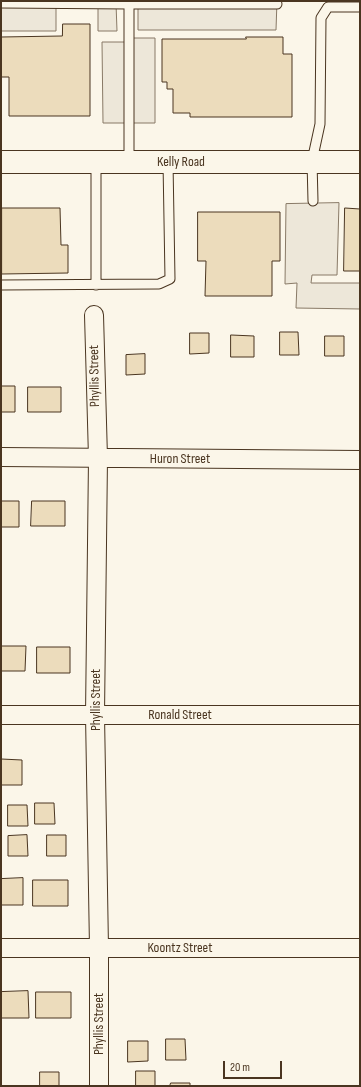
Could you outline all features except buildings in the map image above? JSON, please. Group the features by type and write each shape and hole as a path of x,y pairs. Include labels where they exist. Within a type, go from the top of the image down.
{"street":[{"name":"Kelly Road","path":"1,162 360,162"},
{"name":"Phyllis Street","path":"94,315 98,458 95,715 99,1086"},
{"name":"Huron Street","path":"1,457 360,460"},
{"name":"Ronald Street","path":"1,715 360,715"},
{"name":"Koontz Street","path":"1,948 360,948"}],"lane":[{"path":"1,3 277,4"},
{"path":"129,4 129,162"},
{"path":"313,202 312,161 320,124 321,18 328,7 360,7"},
{"path":"96,162 96,285"},
{"path":"1,285 159,284 170,279 168,162"}],"shaded area":[{"path":"277,1 276,30 138,30 138,4 116,3 117,31 98,31 98,4 56,3 56,31 1,31 1,3"},
{"path":"129,38 155,38 155,123 103,123 102,42 129,42"},
{"path":"339,203 337,275 312,275 311,283 360,283 360,309 296,308 297,283 285,284 286,204"}]}
